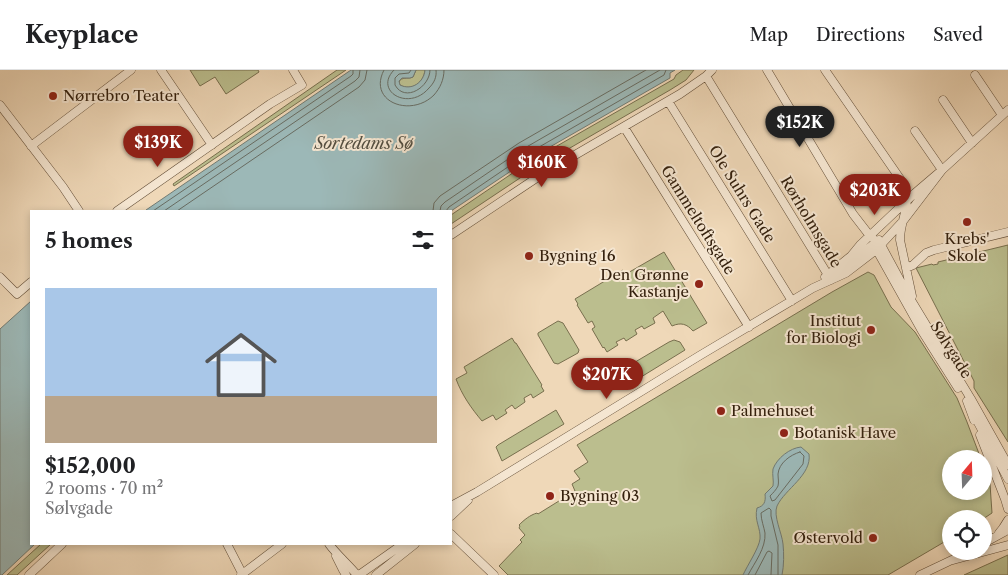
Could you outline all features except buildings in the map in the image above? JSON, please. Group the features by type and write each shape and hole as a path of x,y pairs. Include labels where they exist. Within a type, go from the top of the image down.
{"street":[{"path":"31,146 131,70"},
{"path":"161,70 212,145"},
{"path":"118,210 270,104 302,85 293,70"},
{"path":"452,234 544,173 668,101 710,72 718,70"},
{"name":"Sølvgade","path":"767,70 853,214 877,246 921,317 971,399 1008,465"},
{"path":"825,70 903,183 908,200"},
{"name":"Rørholmsgade","path":"710,72 829,277"},
{"path":"452,505 829,277 922,186 1005,113 975,75"},
{"path":"943,100 972,143"},
{"name":"Ole Suhrs Gade","path":"668,101 792,301"},
{"path":"0,105 78,210"},
{"name":"Gammeltoftsgade","path":"624,127 749,327"},
{"path":"915,131 942,170"},
{"path":"829,277 846,273 877,246 904,218 942,170"},
{"path":"63,187 85,210"},
{"name":"Sølvgade","path":"908,200 900,231 900,240 910,290 921,317"},
{"path":"906,268 934,250 1008,232"},
{"name":"Sølvgade","path":"877,246 922,331 966,401 1008,479"},
{"path":"0,276 16,294 30,283"},
{"path":"966,401 1008,510"},
{"path":"452,515 477,492"},
{"path":"994,537 1008,520"},
{"path":"994,537 1008,530"},
{"path":"452,535 494,575"},
{"path":"992,545 1008,538"},
{"path":"29,575 61,545"},
{"path":"227,545 242,575 281,545"},
{"path":"330,545 346,575"},
{"path":"334,552 358,575 402,545"},
{"path":"376,575 413,545"},
{"path":"992,549 1008,545"},
{"path":"920,575 953,560"}],"green space":[{"path":"190,70 258,70 259,72 226,94 215,77 200,86"},
{"path":"337,70 346,70 174,186 173,184"},
{"path":"416,70 425,70 417,85 404,87 400,85 400,80 413,77"},
{"path":"683,70 694,70 686,80 532,170 452,223 452,214 529,162 674,79"},
{"path":"1008,245 1008,442 974,388 974,381 916,268"},
{"path":"664,252 707,323 693,331 684,324 672,326 663,311 653,318 655,323 644,329 642,326 635,330 637,334 626,341 624,338 616,342 618,345 607,352 592,329 595,327 592,321 588,323 575,299 623,270 626,274"},
{"name":"Botanisk Have","path":"868,272 874,275 891,307 915,332 957,398 978,450 942,450 942,500 991,500 992,510 942,510 942,543 888,575 508,575 499,566 522,542 520,540 525,535 519,528 519,525 530,516 538,514 575,491 572,484 580,479 574,471 588,462 577,445"},
{"path":"558,321 563,323 579,350 578,353 558,364 554,363 538,333"},
{"path":"512,338 544,391 533,398 531,394 524,398 525,402 515,409 512,405 505,410 507,413 496,420 493,415 482,421 467,401 456,379 467,373 464,367"},
{"path":"674,340 680,342 685,350 628,385 620,371"},
{"path":"556,410 564,424 502,461 496,447 498,445"},
{"path":"40,545 50,545 17,575 7,575"},
{"path":"1008,555 1008,575 964,575"}],"water":[{"name":"Sortedams Sø","path":"351,70 416,70 413,77 402,78 399,81 400,85 409,87 420,82 425,70 675,70 670,73 670,78 529,159 452,210 146,210"},
{"path":"30,302 30,545 34,545 2,575 0,575 0,329"},
{"path":"801,447 809,454 809,462 802,475 781,500 776,510 783,548 782,575 743,575 759,543 760,535 756,517 757,508 764,503 765,494 773,486 773,469 784,454"}],"place":[{"name":"Nørrebro Teater","path":"53,96"},
{"name":"Krebs' Skole","path":"967,222"},
{"name":"Bygning 16","path":"529,256"},
{"name":"Den Grønne Kastanje","path":"699,284"},
{"name":"Institut for Biologi","path":"871,330"},
{"name":"Palmehuset","path":"721,411"},
{"name":"Botanisk Have","path":"784,433"},
{"name":"Bygning 03","path":"550,496"},
{"name":"Østervold","path":"873,538"}]}
